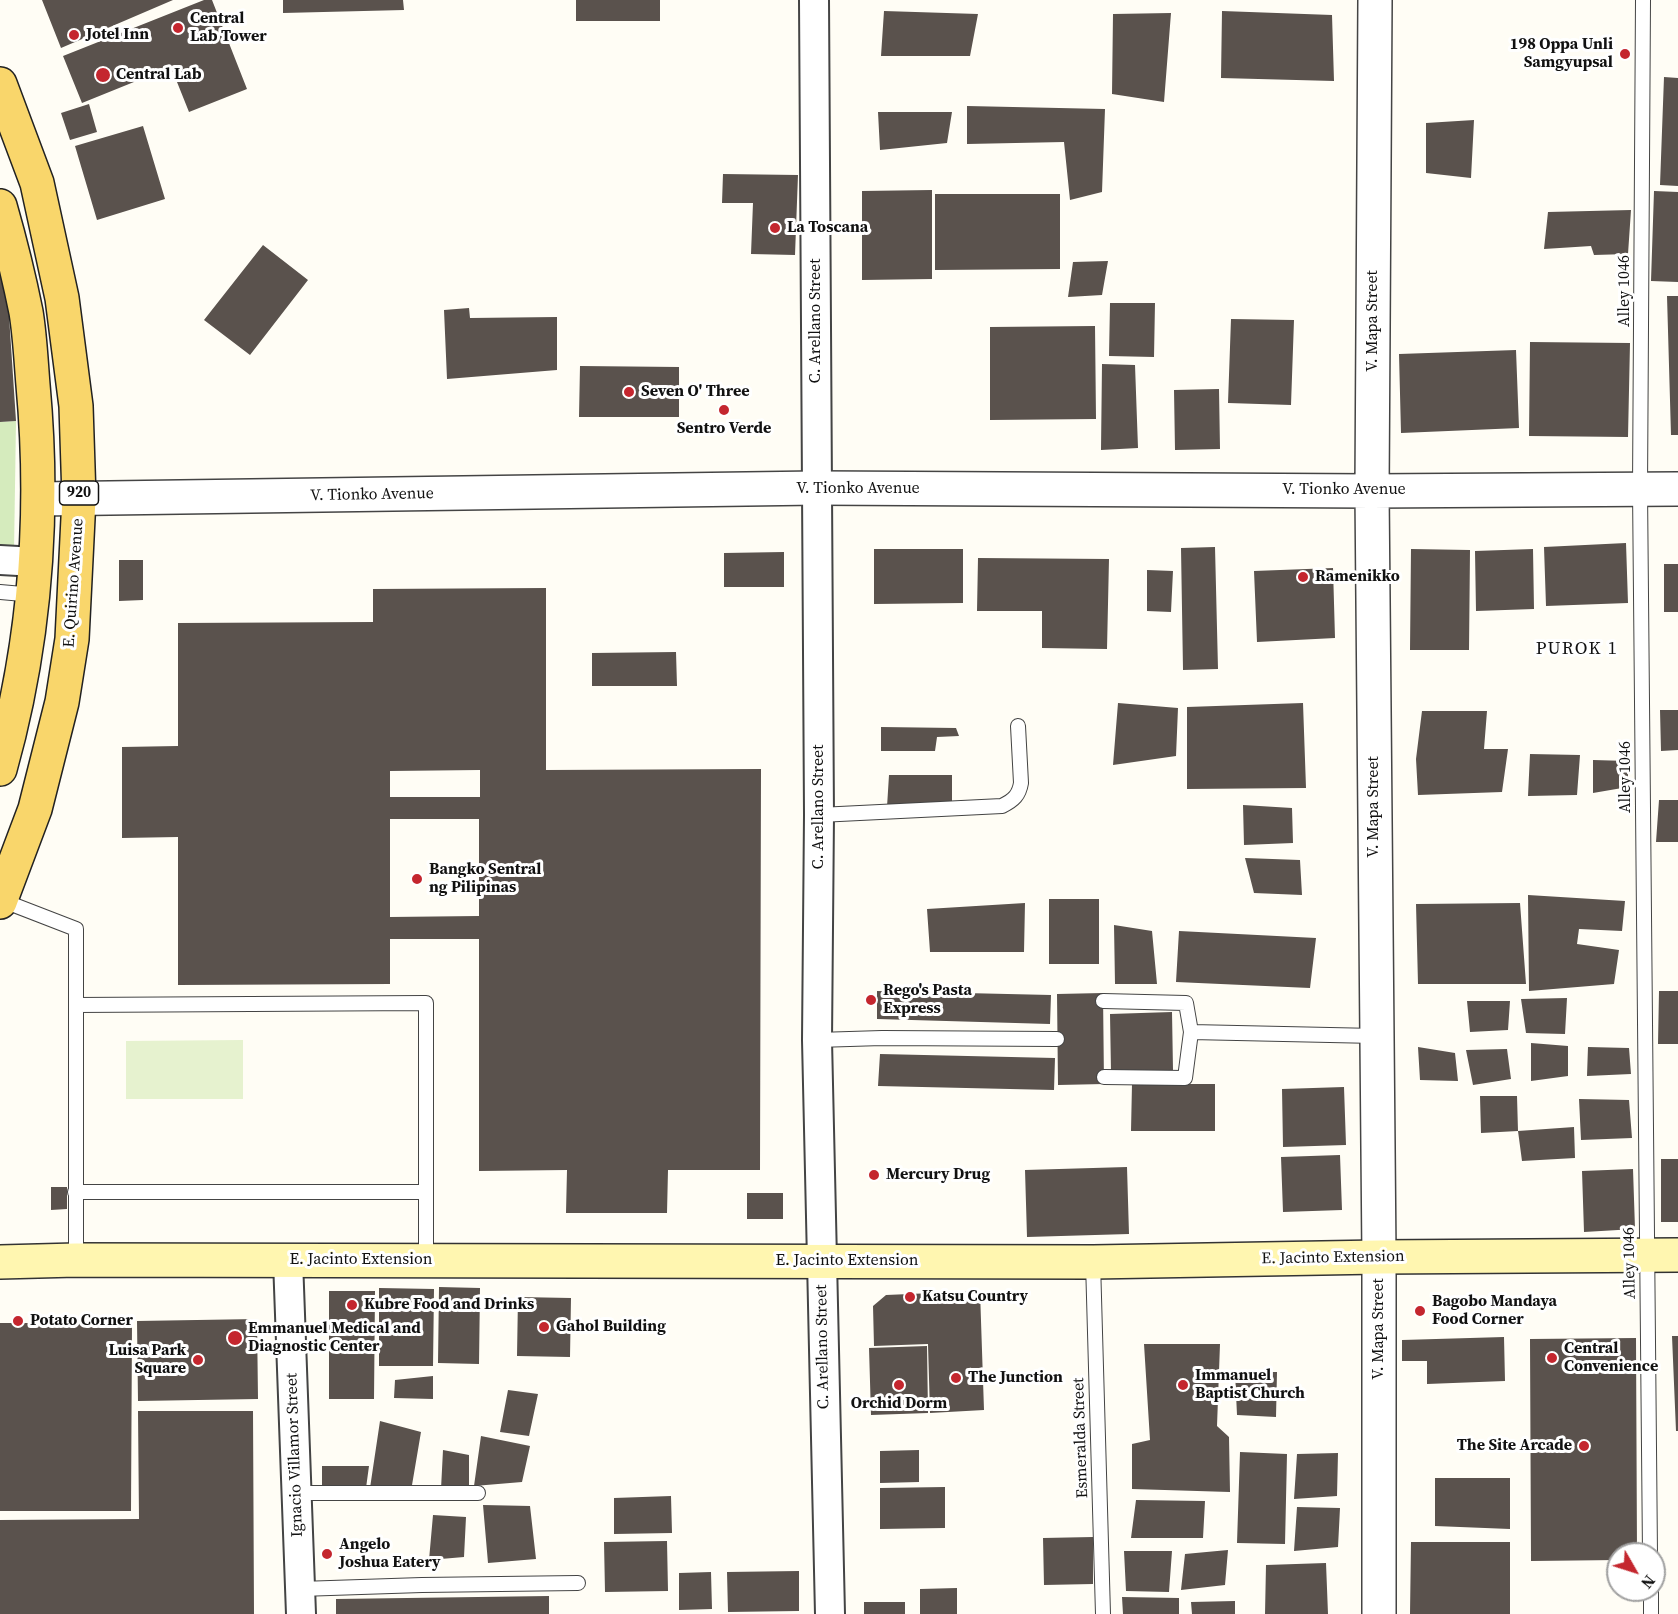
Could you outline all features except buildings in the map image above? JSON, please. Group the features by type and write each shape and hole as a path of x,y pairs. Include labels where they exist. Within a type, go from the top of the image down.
{"main road":[{"name":"E. Quirino Avenue","path":"0,84 37,183 62,298 76,406 79,498 72,639 62,702 35,809 1,901"},
{"name":"920","path":"0,206 26,314 37,429 39,499 34,595 29,638 8,706 0,769"},
{"name":"E. Jacinto Extension","path":"6,1259 1093,1262 1662,1255"}],"street":[{"name":"C. Arellano Street","path":"814,0 819,814 817,1040 830,1614"},
{"name":"V. Mapa Street","path":"1375,0 1372,490 1379,1257 1379,1614"},
{"name":"V. Tionko Avenue","path":"39,499 817,488 1678,489"},
{"path":"0,560 36,562"},
{"name":"Ignacio Villamor Street","path":"288,1260 301,1602"}],"lane":[{"name":"Alley 1046","path":"1643,0 1640,489 1662,1255 1650,1542"},
{"path":"0,592 34,595"},
{"path":"819,814 1002,806 1013,801 1019,792 1021,783 1018,726"},
{"path":"1,901 76,929 76,1260"},
{"path":"1103,1001 1186,1003 1191,1032 1185,1078 1104,1077"},
{"path":"76,1005 426,1003 426,1260"},
{"path":"1191,1032 1376,1036"},
{"path":"817,1040 1058,1039"},
{"path":"75,1192 426,1192"},
{"name":"Esmeralda Street","path":"1093,1262 1103,1614"},
{"path":"297,1493 478,1494"},
{"path":"301,1602 422,1585 578,1583"}],"green space":[{"path":"16,421 14,552 0,551 0,422"},
{"path":"243,1040 243,1099 126,1099 126,1041"}],"place":[{"name":"Central Lab Tower","path":"178,28"},
{"name":"Jotel Inn","path":"74,35"},
{"name":"198 Oppa Unli Samgyupsal","path":"1625,54"},
{"name":"Central Lab","path":"103,75"},
{"name":"La Toscana","path":"775,228"},
{"name":"Seven O' Three","path":"629,392"},
{"name":"Sentro Verde","path":"724,410"},
{"name":"Ramenikko","path":"1303,577"},
{"name":"Bangko Sentral ng Pilipinas","path":"417,879"},
{"name":"Rego's Pasta Express","path":"871,1000"},
{"name":"Mercury Drug","path":"874,1175"},
{"name":"Katsu Country","path":"910,1297"},
{"name":"Kubre Food and Drinks","path":"352,1305"},
{"name":"Bagobo Mandaya Food Corner","path":"1420,1311"},
{"name":"Potato Corner","path":"18,1321"},
{"name":"Gahol Building","path":"544,1327"},
{"name":"Emmanuel Medical and Diagnostic Center","path":"235,1338"},
{"name":"Central Convenience","path":"1552,1358"},
{"name":"Luisa Park Square","path":"198,1360"},
{"name":"The Junction","path":"956,1378"},
{"name":"Orchid Dorm","path":"899,1385"},
{"name":"Immanuel Baptist Church","path":"1183,1385"},
{"name":"The Site Arcade","path":"1584,1446"},
{"name":"Angelo Joshua Eatery","path":"327,1554"}],"district":[{"name":"PUROK 1","path":"1577,649"}]}
